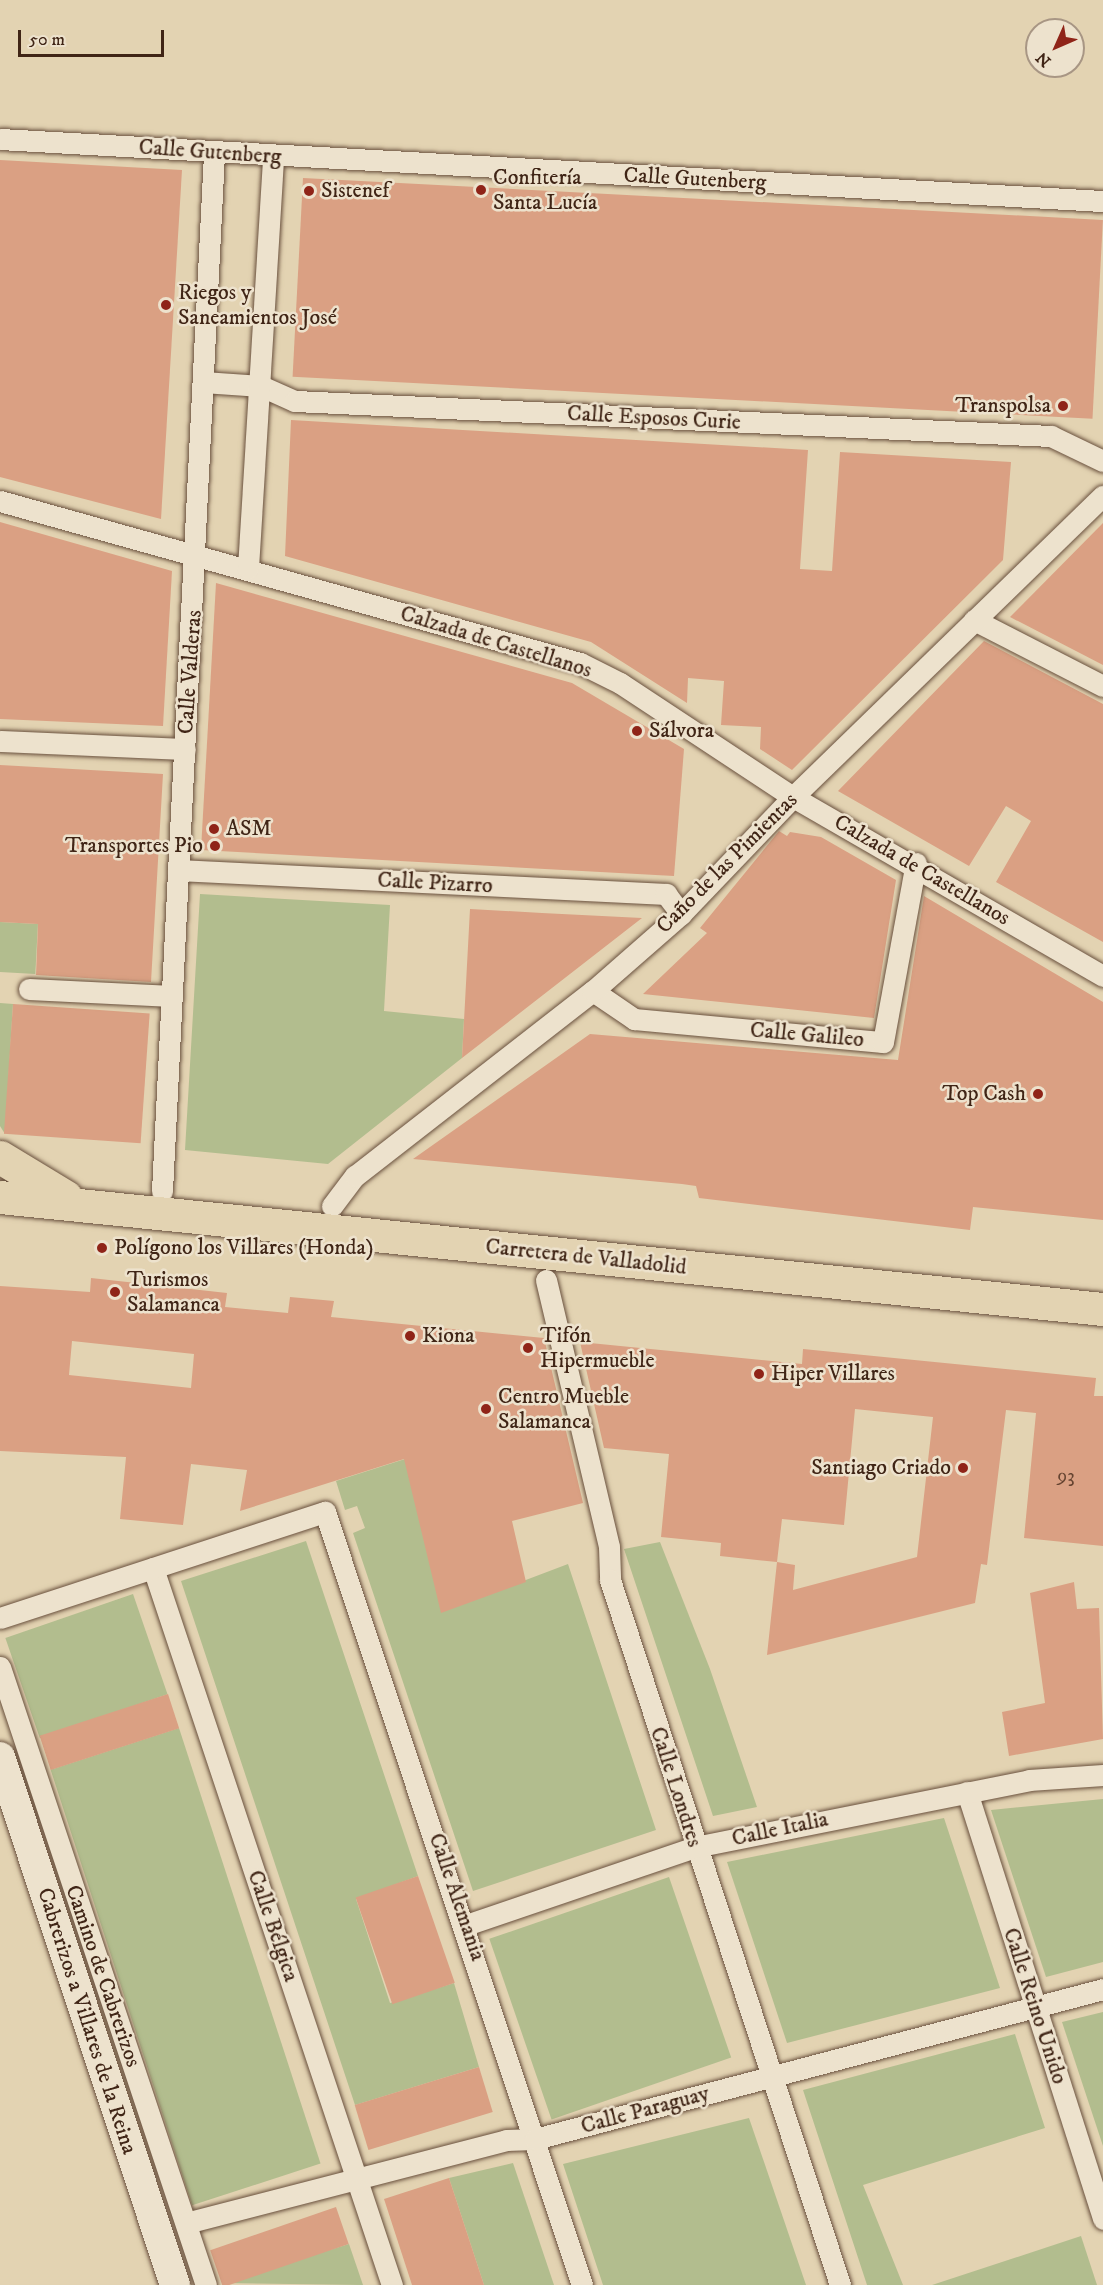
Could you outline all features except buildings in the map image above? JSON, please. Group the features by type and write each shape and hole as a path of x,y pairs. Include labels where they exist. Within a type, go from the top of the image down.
{"highway":[{"name":"Carretera de Valladolid","path":"0,1157 70,1200"},
{"name":"Carretera de Valladolid","path":"0,1197 70,1200 174,1217 1103,1309"}],"street":[{"name":"Calle Gutenberg","path":"0,139 1103,201"},
{"name":"Calle Valderas","path":"162,1191 197,555 214,152"},
{"path":"248,568 261,386 273,156"},
{"name":"Calle Esposos Curie","path":"203,382 261,386 295,401 1051,436 1103,461"},
{"name":"Caño de las Pimientas","path":"332,1206 355,1176 593,991 681,914 793,797 1103,496"},
{"name":"Calzada de Castellanos","path":"0,501 248,568 580,663 620,683 793,797 916,863 1103,976"},
{"path":"974,620 1103,686"},
{"path":"0,741 185,749"},
{"name":"Calle Galileo","path":"593,991 634,1019 883,1042 916,863"},
{"name":"Calle Pizarro","path":"178,870 666,894 681,914"},
{"path":"29,989 172,996"},
{"name":"Calle Londres","path":"546,1280 609,1547 610,1580 770,2078 840,2285"},
{"name":"Calle Alemania","path":"153,1568 325,1512 466,1925 582,2285"},
{"path":"0,1618 153,1568"},
{"name":"Calle Bélgica","path":"153,1568 392,2285"},
{"name":"Camino de Cabrerizos","path":"0,1667 206,2285"},
{"name":"Cabrerizos a Villares de la Reina","path":"0,1757 175,2285"},
{"name":"Calle Italia","path":"466,1925 695,1847 968,1792 1103,1775"},
{"name":"Calle Reino Unido","path":"968,1792 1103,2219"},
{"name":"Calle Paraguay","path":"186,2223 506,2139 535,2139 1103,1989"}],"green space":[{"path":"200,894 390,905 384,1011 464,1019 462,1058 328,1164 185,1150"},
{"path":"0,922 38,924 35,974 0,972"},
{"path":"0,1003 13,1004 5,1134 0,1126"},
{"path":"405,1459 442,1612 568,1564 656,1830 473,1891 353,1533 365,1528 357,1506 345,1510 336,1481"},
{"path":"306,1541 418,1876 356,1899 390,2003 454,1983 479,2067 355,2105 181,1581"},
{"path":"660,1542 710,1669 757,1807 713,1816 624,1549"},
{"path":"133,1594 168,1694 40,1738 5,1638"},
{"path":"179,1728 321,2164 192,2205 51,1770"},
{"path":"1103,1799 1103,1962 1046,1977 991,1810"},
{"path":"944,1818 1000,1988 787,2043 727,1862"},
{"path":"669,1877 731,2058 552,2119 489,1939"},
{"path":"1103,2012 1103,2146 1062,2022"},
{"path":"1015,2034 1045,2128 863,2185 903,2285 867,2285 803,2090"},
{"path":"749,2118 806,2285 603,2285 563,2164"},
{"path":"513,2163 554,2285 484,2285 449,2178"},
{"path":"1081,2236 1097,2285 932,2285"},
{"path":"349,2244 363,2285 222,2283"}],"place":[{"name":"Confitería Santa Lucía","path":"481,190"},
{"name":"Sistenef","path":"309,191"},
{"name":"Riegos y Saneamientos José","path":"166,305"},
{"name":"Transpolsa","path":"1063,406"},
{"name":"Sálvora","path":"637,731"},
{"name":"ASM","path":"214,829"},
{"name":"Transportes Pio","path":"215,846"},
{"name":"Top Cash","path":"1038,1094"},
{"name":"Polígono los Villares (Honda)","path":"102,1248"},
{"name":"Turismos Salamanca","path":"115,1292"},
{"name":"Kiona","path":"410,1336"},
{"name":"Tifón Hipermueble","path":"528,1348"},
{"name":"Hiper Villares","path":"759,1374"},
{"name":"Centro Mueble Salamanca","path":"486,1409"},
{"name":"Santiago Criado","path":"963,1468"}]}
